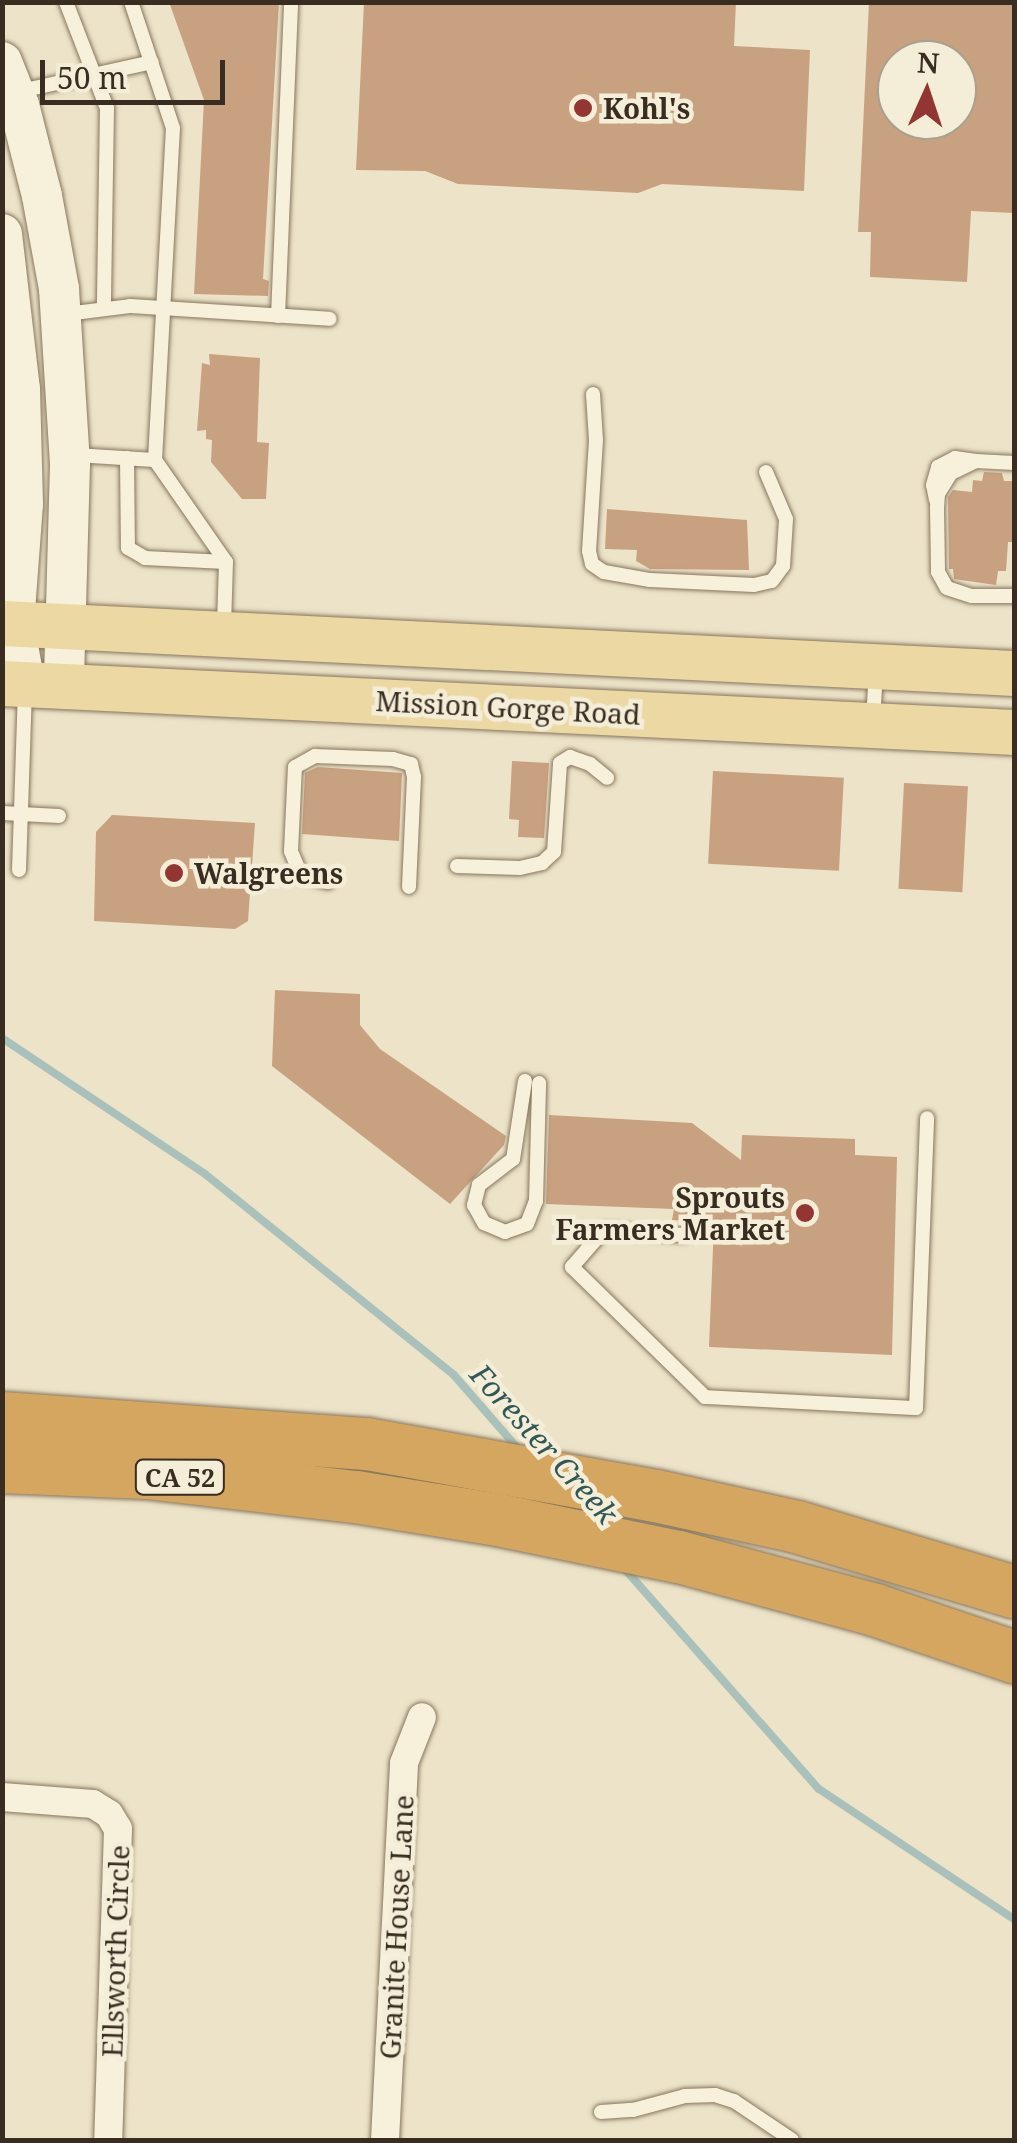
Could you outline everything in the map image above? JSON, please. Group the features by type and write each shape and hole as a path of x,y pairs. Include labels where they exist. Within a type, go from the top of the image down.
{"highway":[{"name":"CA 52","path":"2,1418 295,1438 406,1451 656,1496 797,1528 1014,1592"},
{"name":"CA 52","path":"2,1467 147,1473 356,1497 498,1520 678,1557 876,1610 1014,1657"}],"main road":[{"path":"10,92 42,196 60,315 70,455 66,627 30,684"},
{"path":"2,234 12,390 8,624 30,684"},
{"name":"Mission Gorge Road","path":"8,624 1014,674"},
{"name":"Mission Gorge Road","path":"30,684 1014,732"}],"street":[{"name":"Granite House Lane","path":"385,2140 404,1762 422,1717"},
{"name":"Ellsworth Circle","path":"2,1797 93,1804 108,1814 118,1829 108,2140"}],"lane":[{"path":"66,2 107,108 104,309"},
{"path":"131,2 174,128 154,460 226,562 224,634"},
{"path":"278,316 291,2"},
{"path":"10,92 152,62"},
{"path":"60,315 104,309 163,308 330,319"},
{"path":"593,394 596,440 589,551 592,564 604,572 650,580 754,585 772,581 783,566 786,519 774,482 766,472"},
{"path":"70,455 154,460"},
{"path":"127,458 128,548 145,558 226,562"},
{"path":"1014,463 955,458 938,467 933,485 938,572 947,588 972,596 1014,596"},
{"path":"873,726 876,666"},
{"path":"19,870 30,684"},
{"path":"328,882 301,875 291,851 295,767 315,756 393,758 411,764 414,777 409,887"},
{"path":"457,866 520,868 542,864 554,852 560,763 570,757 590,764 607,778"},
{"path":"2,813 58,816"},
{"path":"532,1082 536,1201 527,1224 505,1232 484,1223 474,1205 479,1184 513,1158 532,1082"},
{"path":"683,1234 604,1230 572,1267 705,1398 916,1408 927,1118"},
{"path":"601,2112 632,2110 685,2096 714,2095 734,2101 792,2140"}],"building":[{"path":"169,2 279,2 263,279 269,281 268,296 194,294 204,100"},
{"name":"Kohl's","path":"364,2 736,2 734,46 810,50 804,191 662,184 638,193 458,184 425,171 356,170"},
{"path":"869,2 1014,2 1014,213 971,211 967,282 870,277 871,232 858,232"},
{"path":"209,354 260,358 257,442 269,443 266,499 242,499 211,462 212,440 206,439 206,430 197,431 202,363 210,365"},
{"path":"984,472 1002,473 1004,481 1013,481 1013,542 1008,542 1006,571 998,571 996,585 954,579 953,569 949,569 948,497 953,490 972,492 973,480 982,481"},
{"path":"607,509 747,520 749,570 650,569 636,561 637,550 605,549"},
{"path":"512,761 549,763 544,838 518,837 519,820 509,819"},
{"path":"318,767 402,773 399,841 302,834 305,773"},
{"path":"713,771 844,778 839,871 708,864"},
{"path":"904,783 968,786 962,892 898,889"},
{"name":"Walgreens","path":"112,815 255,823 248,921 235,929 94,921 96,832"},
{"path":"275,990 360,994 360,1025 380,1049 506,1136 504,1145 450,1204 272,1066"},
{"path":"549,1115 692,1123 741,1160 742,1135 855,1139 855,1155 897,1157 892,1355 709,1347 714,1223 672,1220 674,1209 546,1204"}],"waterway":[{"name":"Forester Creek","path":"2,1038 205,1174 453,1374 521,1452"},
{"name":"Forester Creek","path":"623,1567 819,1789 1014,1919"}],"place":[{"name":"Kohl's","path":"583,108"},
{"name":"Walgreens","path":"174,873"},
{"name":"Sprouts Farmers Market","path":"805,1213"}]}
